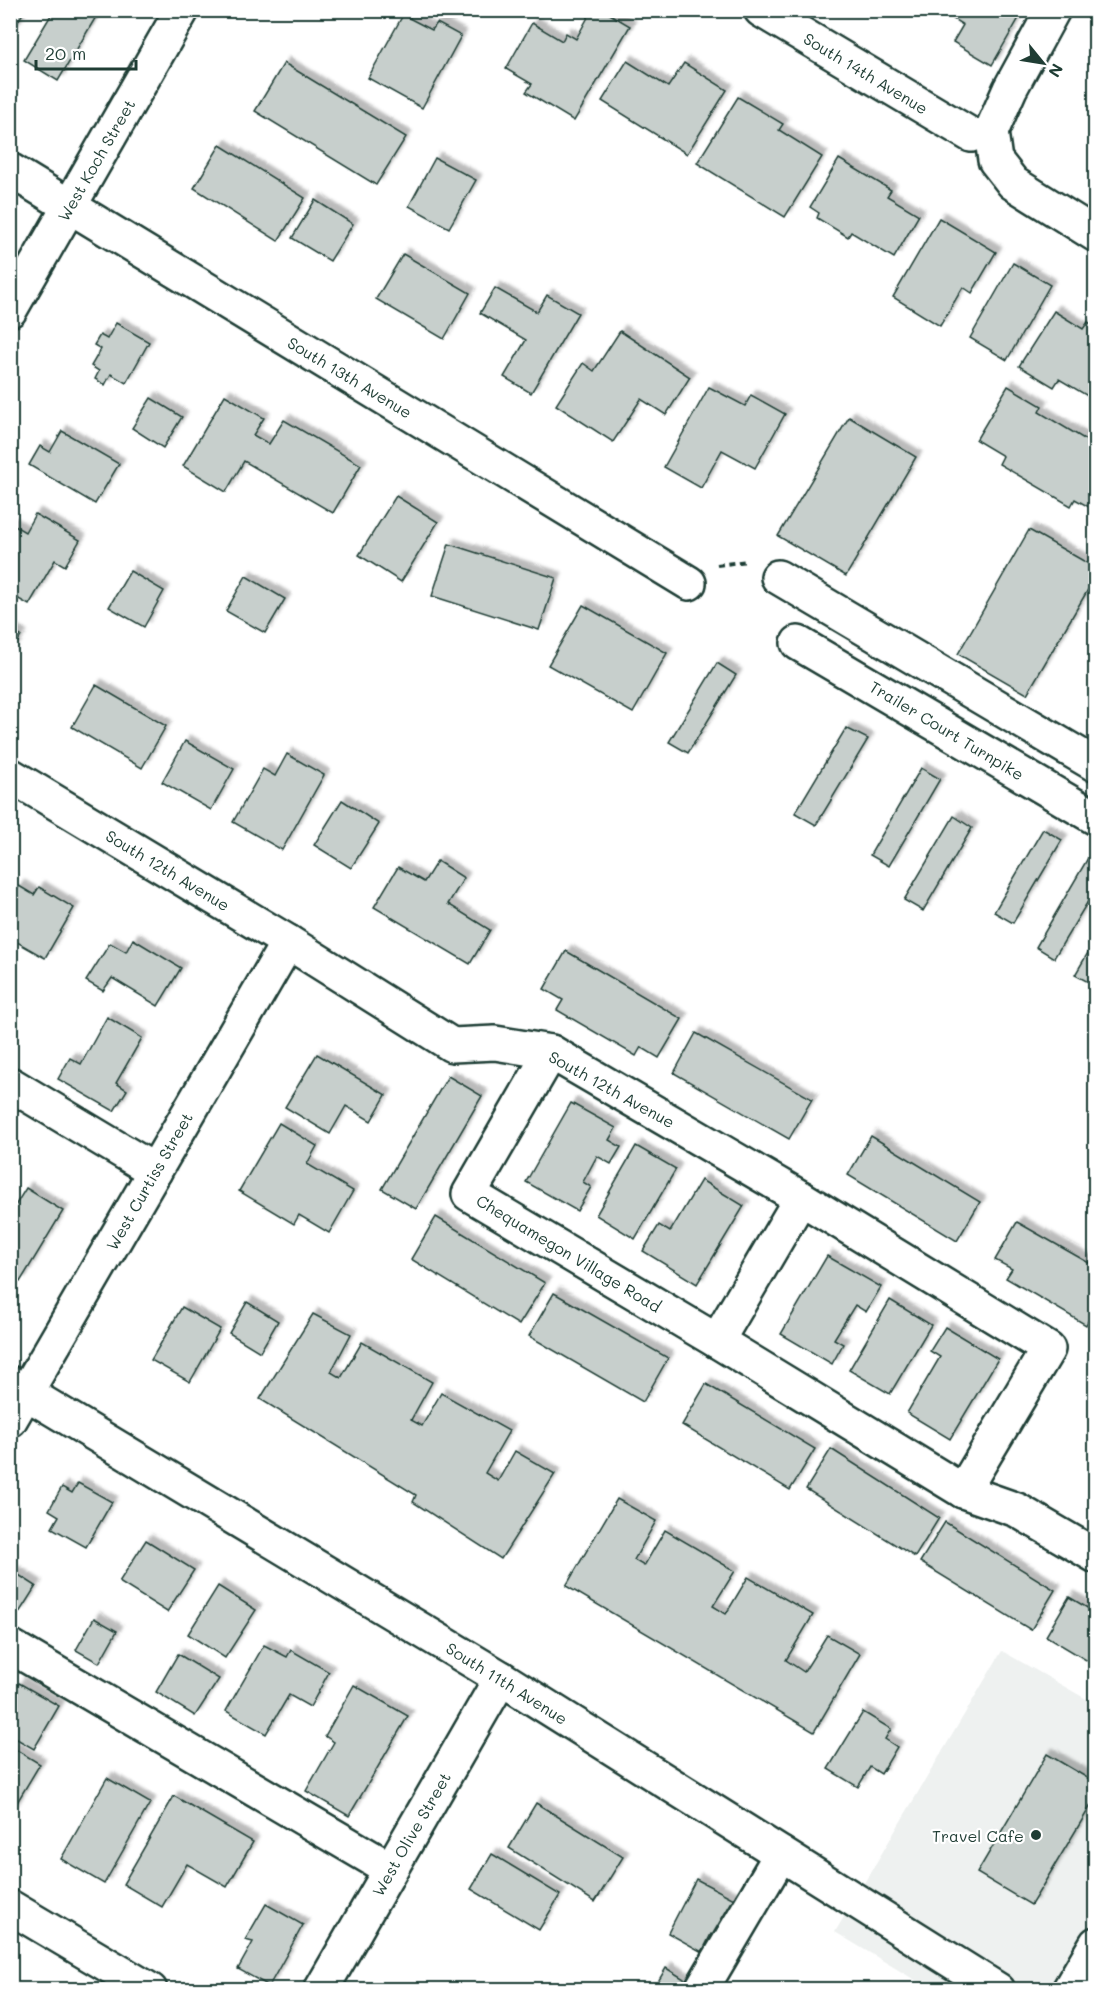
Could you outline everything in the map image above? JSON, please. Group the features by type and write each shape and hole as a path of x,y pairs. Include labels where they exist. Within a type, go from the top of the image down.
{"street":[{"name":"West Koch Street","path":"10,310 182,10"},
{"name":"South 14th Avenue","path":"761,10 971,135"},
{"path":"1053,10 1010,89 991,132 995,160 1013,183 1095,235"},
{"name":"South 13th Avenue","path":"10,170 689,583"},
{"path":"778,577 1095,765"},
{"name":"Trailer Court Turnpike","path":"798,643 1095,818"},
{"name":"South 12th Avenue","path":"10,775 288,942 452,1045 495,1043 551,1052 801,1198 1048,1349 963,1491"},
{"name":"West Curtiss Street","path":"16,1399 155,1171 288,942"},
{"name":"Chequamegon Village Road","path":"551,1052 469,1194 717,1341 963,1491 1017,1510 1095,1556"},
{"path":"10,1084 155,1171"},
{"path":"717,1341 801,1198"},
{"name":"South 11th Avenue","path":"16,1399 501,1678 998,1989"},
{"path":"10,1646 390,1869"},
{"name":"West Olive Street","path":"321,1989 501,1678"},
{"path":"701,1989 781,1854"},
{"path":"10,1907 150,1989"},
{"path":"1069,1989 1095,1944"}],"path":[{"path":"689,583 711,566 748,561 778,577"}],"shaded area":[{"path":"1002,1651 1095,1704 1095,1989 930,1989 835,1932"}],"building":[{"path":"10,10 25,10 10,34"},
{"path":"54,10 100,10 58,81 24,60"},
{"path":"592,10 603,10 630,26 574,121 526,92 532,84 506,69 532,23 562,41 566,33 576,39"},
{"path":"939,10 1023,11 992,65 953,42 963,25"},
{"path":"403,15 432,30 437,23 461,36 422,108 368,78"},
{"path":"627,61 668,87 684,63 727,90 687,154 602,101"},
{"path":"284,63 406,137 376,185 255,111"},
{"path":"738,97 783,124 779,130 822,157 785,217 697,163"},
{"path":"220,145 305,198 278,241 194,188"},
{"path":"435,158 476,180 449,228 409,206"},
{"path":"839,159 891,190 887,196 919,215 894,258 851,232 848,237 817,218 819,213 810,207"},
{"path":"315,200 353,224 330,261 292,238"},
{"path":"939,218 996,252 972,293 963,287 940,326 893,297"},
{"path":"403,254 470,293 444,339 376,299"},
{"path":"1013,263 1050,285 1007,360 970,338"},
{"path":"495,288 537,312 547,295 578,313 531,393 504,377 526,340 480,313"},
{"path":"1054,311 1083,329 1088,322 1096,327 1096,401 1059,379 1054,387 1019,366"},
{"path":"116,323 149,342 126,383 111,374 105,385 95,379 99,371 91,366 101,349 94,345 100,335 107,339"},
{"path":"620,331 690,377 666,415 641,399 613,442 556,405 583,363 594,371"},
{"path":"1008,386 1042,406 1039,412 1096,446 1096,511 1075,499 1071,506 999,464 1003,456 976,440"},
{"path":"709,387 745,406 751,395 785,414 755,468 722,450 701,488 664,467"},
{"path":"225,395 264,418 253,435 269,444 284,420 361,465 333,513 244,461 226,492 183,466"},
{"path":"151,398 182,417 163,448 132,428"},
{"path":"849,417 916,457 846,576 778,536"},
{"path":"62,431 119,464 95,504 29,465 40,446 50,452"},
{"path":"396,496 438,522 401,582 359,555"},
{"path":"35,514 80,540 65,566 55,560 29,605 10,594 10,523 25,532"},
{"path":"1029,530 1096,568 1096,576 1027,694 958,654"},
{"path":"449,544 556,578 539,630 432,596"},
{"path":"130,571 164,591 144,627 109,607"},
{"path":"246,576 285,599 265,633 226,611"},
{"path":"583,605 667,653 633,713 548,665"},
{"path":"10,630 21,636 10,655"},
{"path":"717,663 736,675 688,753 669,742"},
{"path":"96,685 166,726 142,768 72,727"},
{"path":"846,728 868,739 816,825 795,813"},
{"path":"185,741 234,769 211,810 162,782"},
{"path":"287,754 324,775 282,850 233,822 263,769 275,776"},
{"path":"921,768 940,779 889,866 870,855"},
{"path":"342,800 379,824 351,868 314,845"},
{"path":"954,816 972,828 923,911 904,900"},
{"path":"1043,829 1062,840 1013,923 994,912"},
{"path":"1088,858 1096,862 1096,888 1054,958 1036,947"},
{"path":"437,861 464,878 448,904 490,930 470,964 374,907 398,867 424,882"},
{"path":"19,886 34,895 39,887 74,908 45,958 10,938 10,900"},
{"path":"133,939 181,968 158,1006 112,978 103,991 86,981 110,943 126,952"},
{"path":"1096,939 1096,986 1075,975"},
{"path":"566,951 682,1019 659,1058 641,1047 636,1056 557,1010 563,1000 544,989"},
{"path":"107,1017 142,1038 116,1083 127,1090 114,1111 58,1079 70,1058 81,1064"},
{"path":"696,1033 812,1099 789,1139 674,1073"},
{"path":"317,1054 386,1095 371,1121 346,1106 330,1134 285,1107"},
{"path":"448,1076 482,1096 416,1209 382,1189"},
{"path":"10,1094 21,1101 10,1118"},
{"path":"571,1103 616,1128 609,1140 621,1147 611,1164 597,1156 583,1182 591,1187 577,1211 526,1182"},
{"path":"279,1123 317,1146 307,1164 353,1191 329,1233 299,1215 294,1224 239,1191"},
{"path":"871,1136 980,1202 957,1241 848,1175"},
{"path":"636,1146 676,1169 635,1239 596,1215"},
{"path":"701,1180 744,1206 697,1284 643,1251 659,1225 670,1232"},
{"path":"26,1188 63,1211 20,1282 10,1276 10,1214"},
{"path":"436,1217 545,1283 519,1325 411,1259"},
{"path":"1017,1222 1096,1267 1096,1320 1090,1317 1086,1325 1006,1278 1012,1269 995,1260"},
{"path":"827,1256 881,1287 866,1312 855,1305 834,1339 843,1344 832,1364 781,1334"},
{"path":"554,1293 668,1358 643,1402 529,1336"},
{"path":"890,1300 931,1325 890,1394 849,1370"},
{"path":"247,1302 278,1321 260,1352 229,1333"},
{"path":"182,1307 220,1329 190,1382 151,1360"},
{"path":"313,1314 351,1334 331,1372 341,1378 362,1342 432,1382 411,1420 422,1426 441,1393 509,1431 485,1473 498,1481 515,1451 555,1474 501,1559 413,1502 416,1495 260,1399"},
{"path":"945,1327 998,1359 950,1439 907,1413 940,1357 930,1351"},
{"path":"706,1384 815,1449 790,1490 682,1425"},
{"path":"831,1449 939,1518 915,1557 806,1489"},
{"path":"78,1483 112,1502 86,1547 52,1528 59,1516 49,1510 62,1487 72,1493"},
{"path":"617,1499 656,1521 634,1560 644,1566 665,1530 735,1571 713,1606 726,1614 748,1577 813,1615 786,1660 804,1672 827,1635 860,1654 814,1732 566,1586"},
{"path":"945,1522 1055,1590 1031,1630 920,1562"},
{"path":"146,1540 194,1570 167,1612 119,1582"},
{"path":"14,1572 36,1586 19,1613 10,1608 10,1579"},
{"path":"218,1586 256,1610 225,1658 188,1634"},
{"path":"1069,1597 1096,1613 1096,1666 1046,1636"},
{"path":"94,1618 117,1631 99,1663 76,1650"},
{"path":"264,1645 287,1657 291,1650 329,1672 310,1707 289,1695 266,1734 226,1711"},
{"path":"178,1654 219,1679 195,1716 156,1692"},
{"path":"19,1683 59,1706 34,1749 10,1735 10,1697"},
{"path":"354,1685 408,1716 349,1816 306,1791 334,1742 325,1736"},
{"path":"863,1712 891,1729 885,1739 897,1747 881,1774 870,1767 858,1787 828,1769"},
{"path":"10,1746 40,1764 10,1814"},
{"name":"Travel Cafe","path":"1047,1754 1096,1783 1096,1797 1031,1905 977,1873"},
{"path":"107,1778 150,1803 104,1884 61,1859"},
{"path":"174,1796 253,1842 227,1887 187,1864 162,1907 123,1884"},
{"path":"536,1803 623,1857 595,1902 509,1848"},
{"path":"492,1854 560,1895 539,1930 471,1889"},
{"path":"696,1879 740,1902 720,1939 711,1934 702,1952 668,1933"},
{"path":"266,1904 303,1925 269,1986 238,1969 253,1942 245,1940"},
{"path":"666,1968 694,1985 692,1990 653,1990"}],"place":[{"name":"Travel Cafe","path":"1036,1835"}]}
